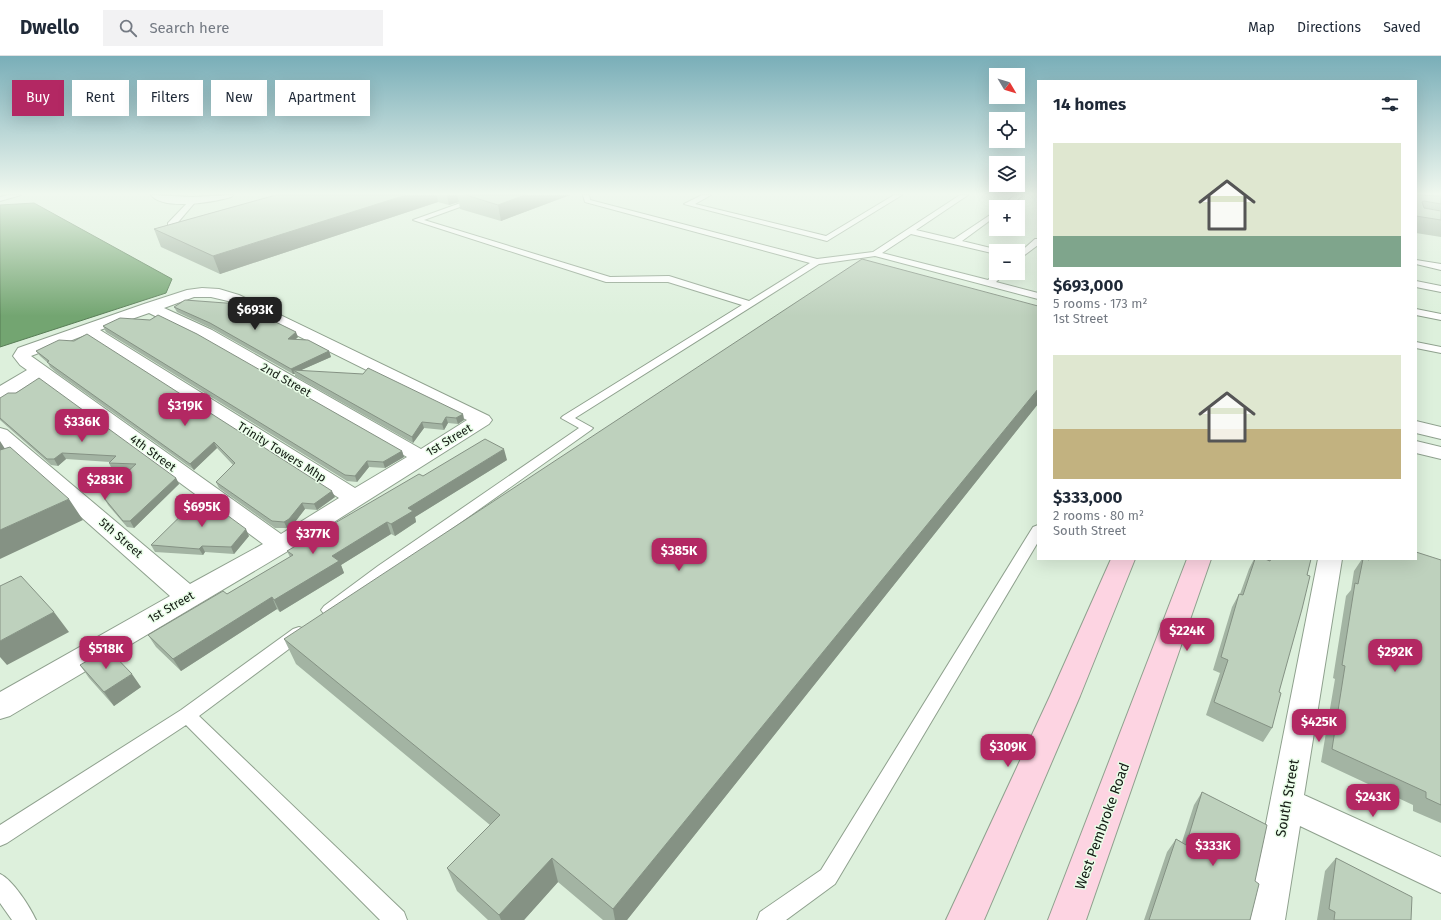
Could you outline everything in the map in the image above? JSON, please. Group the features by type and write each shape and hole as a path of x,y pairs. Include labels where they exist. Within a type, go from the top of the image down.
{"main road":[{"path":"965,920 1065,696 1090,632 1123,560"},
{"name":"West Pembroke Road","path":"1067,920 1199,560"}],"street":[{"name":"1st Street","path":"0,707 280,545 482,420 257,311 238,300 216,291 192,293 30,349 22,356 33,366"},
{"name":"2nd Street","path":"150,307 206,334 421,457"},
{"name":"Trinity Towers Mhp","path":"87,329 355,498"},
{"path":"0,394 33,366"},
{"name":"4th Street","path":"33,366 280,545"},
{"path":"1417,427 1441,433"},
{"name":"5th Street","path":"0,434 28,456 188,597"},
{"path":"1417,447 1441,453"},
{"path":"7,465 28,456"},
{"name":"South Street","path":"1266,920 1330,560"},
{"path":"1286,804 1441,875"}],"lane":[{"path":"467,235 609,280 669,279 750,304"},
{"path":"716,235 817,262 874,254 1037,296"},
{"path":"812,235 827,239 833,235"},
{"path":"874,254 903,235"},
{"path":"928,235 989,250"},
{"path":"956,242 965,235"},
{"path":"1025,251 1037,242"},
{"path":"0,836 187,715 383,570 587,428 567,418 817,262"},
{"path":"1417,262 1441,267"},
{"path":"990,283 993,280"},
{"path":"1417,284 1441,289"},
{"path":"1417,312 1441,317"},
{"path":"1417,344 1441,350"},
{"path":"768,920 828,877 1037,532"},
{"path":"187,715 396,920"},
{"path":"0,885 25,920"}],"shaded area":[{"path":"0,235 93,235 172,279 166,293 0,347"}],"building":[{"path":"168,235 278,235 213,256"},
{"path":"862,259 1037,306 1037,390 613,909 552,858 499,915 447,868 500,815 284,639"},
{"path":"185,300 239,304 296,332 288,339 308,340 329,351 291,369 210,323 174,307"},
{"path":"158,315 197,334 402,451 383,462 367,461 355,476 345,475 103,326 120,318 150,320"},
{"path":"87,334 332,491 314,504 302,503 289,519 284,522 272,521 216,482 235,463 214,442 190,464 47,362 49,361 36,351 59,340 74,341"},
{"path":"368,368 463,414 456,418 446,417 442,424 422,422 412,437 293,370 363,374"},
{"path":"39,378 176,478 130,521 123,521 104,498 129,475 124,475 136,464 109,463 116,456 62,453 54,459 47,459 0,418 0,398 8,393 16,393"},
{"path":"485,439 504,449 408,508 413,511 391,524 387,522 332,556 339,561 274,600 272,597 173,659 148,635 223,591 227,594 293,555 287,551 419,474 423,476"},
{"path":"10,447 69,499 0,530 0,450"},
{"path":"201,496 246,529 231,547 202,546 199,549 151,545"},
{"path":"1417,552 1441,560 1441,805 1426,798 1426,792 1332,749 1345,666 1342,665 1355,583 1358,584 1363,560 1417,560"},
{"path":"1255,560 1311,560 1307,575 1310,576 1279,692 1281,693 1272,728 1214,702 1228,660 1221,657 1239,594 1243,595"},
{"path":"21,576 54,612 0,641 0,586"},
{"path":"108,649 132,674 104,692 80,665"},
{"path":"1202,792 1267,825 1255,881 1259,884 1250,920 1149,920 1176,839 1186,845"},
{"path":"1336,858 1412,897 1411,920 1334,920 1335,912 1329,909"}]}
